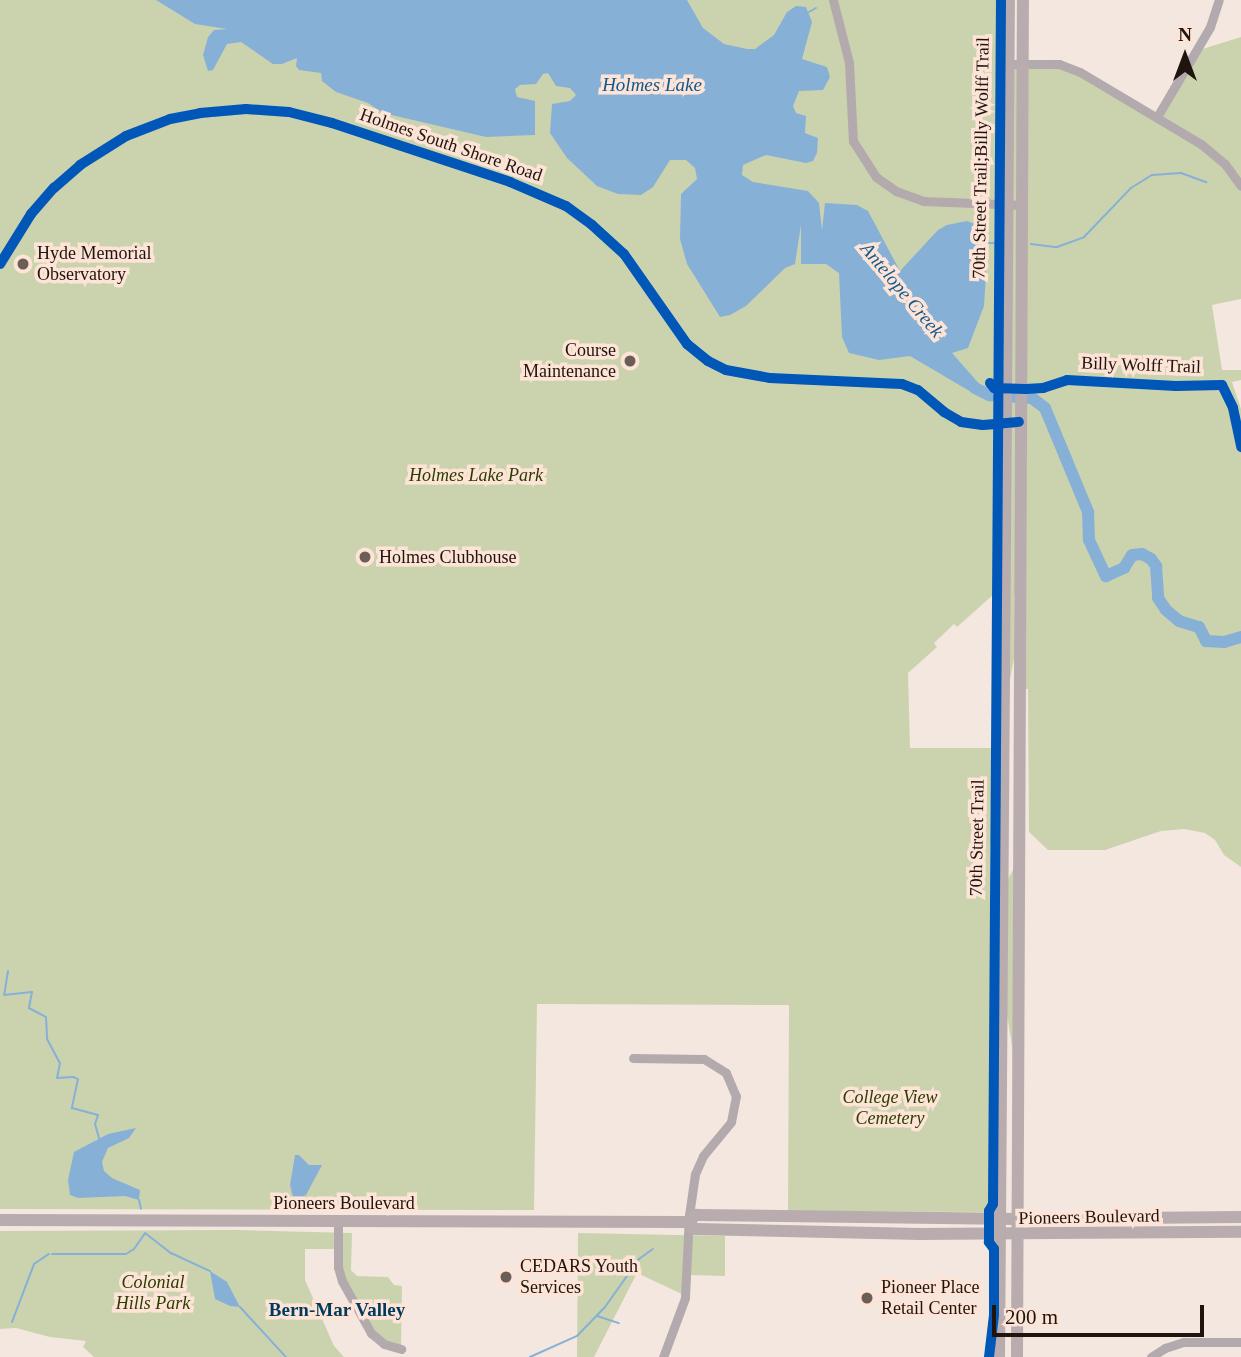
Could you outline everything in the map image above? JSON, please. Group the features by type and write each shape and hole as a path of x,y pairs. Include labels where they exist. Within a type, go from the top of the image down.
{"main road":[{"path":"999,1357 1002,1236 1005,437 1000,419 1005,386 1009,0"},
{"path":"1017,1357 1019,386 1023,0"},
{"name":"Pioneers Boulevard","path":"0,1220 688,1222 696,1216 1002,1219 1241,1217"},
{"name":"Pioneers Boulevard","path":"688,1222 695,1229 1002,1236 1241,1232"}],"street":[{"path":"833,0 849,62 853,141 870,171 888,187 917,199 1021,205"},
{"path":"1157,117 1210,27 1219,0"},
{"path":"1009,64 1067,66 1157,117 1213,153 1241,186"},
{"name":"Holmes South Shore Road","path":"0,264 31,214 54,188 80,165 126,136 170,119 200,113 246,109 289,112 510,182 566,206 599,230 624,254 678,334 697,353 717,366 742,374 770,378 902,384 918,390 956,420 1019,416"},
{"path":"633,1058 704,1059 720,1067 734,1089 736,1104 731,1122 698,1166 688,1222 685,1298 663,1357"},
{"path":"338,1220 338,1267 342,1281 371,1333 384,1344 401,1349"},
{"path":"1151,1357 1165,1348 1184,1342 1241,1342"}],"green space":[{"name":"Holmes Lake Park","path":"0,0 999,0 998,64 1059,64 1157,117 1196,51 1241,37 1241,299 1212,305 1222,370 1241,370 1241,380 1232,382 1241,409 1241,867 1224,855 1215,840 1205,833 1184,829 1161,831 1105,850 1048,850 1029,832 1028,689 1020,689 1019,595 1014,595 1015,654 1009,684 1008,594 994,594 957,627 954,624 934,643 937,647 908,673 910,748 993,748 993,843 990,844 991,1205 984,1212 788,1211 789,1005 542,1004 537,1004 534,1210 0,1209"},
{"path":"1013,870 1013,1052 1007,1014 1008,879"},
{"name":"Colonial Hills Park","path":"238,1230 352,1233 351,1270 357,1276 388,1277 394,1285 402,1286 401,1349 378,1340 342,1281 338,1249 305,1249 305,1280 334,1346 344,1357 94,1357 83,1347 86,1341 50,1337 16,1328 0,1329 0,1231"},
{"path":"578,1233 725,1236 725,1276 688,1275 686,1296 637,1273 594,1357 577,1357"}],"water":[{"name":"Holmes Lake","path":"156,0 687,0 703,28 724,44 747,49 755,49 774,35 787,12 796,6 806,7 812,22 802,59 827,67 830,77 823,90 799,91 793,106 796,113 806,116 805,133 818,138 817,153 813,161 806,163 766,155 743,165 742,175 753,182 808,191 819,203 822,230 825,203 857,205 868,211 900,271 938,230 947,225 967,221 980,226 988,243 984,306 968,348 952,353 989,395 978,396 910,356 879,360 849,353 842,337 839,273 826,264 801,264 801,225 795,264 785,268 746,306 720,317 687,264 680,239 681,194 697,179 695,168 686,160 670,160 653,187 641,195 618,194 597,186 567,158 550,133 552,104 570,101 576,95 570,88 556,86 548,73 543,74 536,84 520,85 515,89 517,97 535,101 535,135 486,137 383,113 368,103 336,92 322,81 321,73 299,70 296,66 297,58 282,64 273,64 241,42 227,44 213,70 208,71 203,55 208,37 214,30 227,29 195,24"},
{"path":"136,1128 129,1138 108,1148 102,1162 104,1171 112,1178 140,1190 139,1200 125,1196 78,1198 70,1195 68,1180 74,1152 108,1134"},
{"path":"295,1155 299,1155 309,1165 322,1165 306,1195 294,1201 290,1185"},
{"path":"210,1271 227,1282 240,1307 215,1299"}],"waterway":[{"path":"809,12 816,8"},
{"path":"1031,244 1057,247 1084,237 1131,188 1152,175 1181,173 1206,182"},
{"path":"988,243 994,243"},
{"name":"Antelope Creek","path":"975,388 989,395 1032,398 1045,408 1088,512 1089,540 1106,576 1124,568 1132,555 1142,554 1156,566 1158,598 1166,610 1179,621 1199,627 1206,641 1224,642 1241,637"},
{"path":"8,971 4,995 32,992 29,1008 46,1017 47,1039 60,1063 57,1078 78,1079 72,1108 98,1115 95,1124 100,1141"},
{"path":"139,1200 141,1209"},
{"path":"52,1254 126,1254 134,1249 145,1233 171,1253 210,1271"},
{"path":"530,1357 577,1336 605,1307 639,1259 653,1249"},
{"path":"12,1322 34,1264 49,1254"},
{"path":"240,1307 286,1357"},
{"path":"597,1316 619,1323"}],"cycle path":[{"name":"70th Street Trail;Billy Wolff Trail","path":"989,1357 994,1315 994,1249 989,1242 989,1211 993,1204 1001,0"},
{"path":"0,264 31,214 54,188 80,165 126,136 170,119 200,113 246,109 289,112 332,123 510,182 566,206 624,254 687,344 708,361 726,370 770,378 902,384 918,390 944,412 961,422 983,425 1019,422"},
{"name":"Billy Wolff Trail","path":"990,383 994,388 1026,389 1043,388 1067,380 1176,386 1222,385 1233,408 1241,447"}],"place":[{"name":"Hyde Memorial Observatory","path":"23,264"},
{"name":"Course Maintenance","path":"630,361"},
{"name":"Holmes Clubhouse","path":"365,557"},
{"name":"CEDARS Youth Services","path":"506,1277"},
{"name":"Pioneer Place Retail Center","path":"867,1298"}],"district":[{"name":"Bern-Mar Valley","path":"337,1310"}],"park label":[{"name":"College View Cemetery","path":"890,1108"}]}
